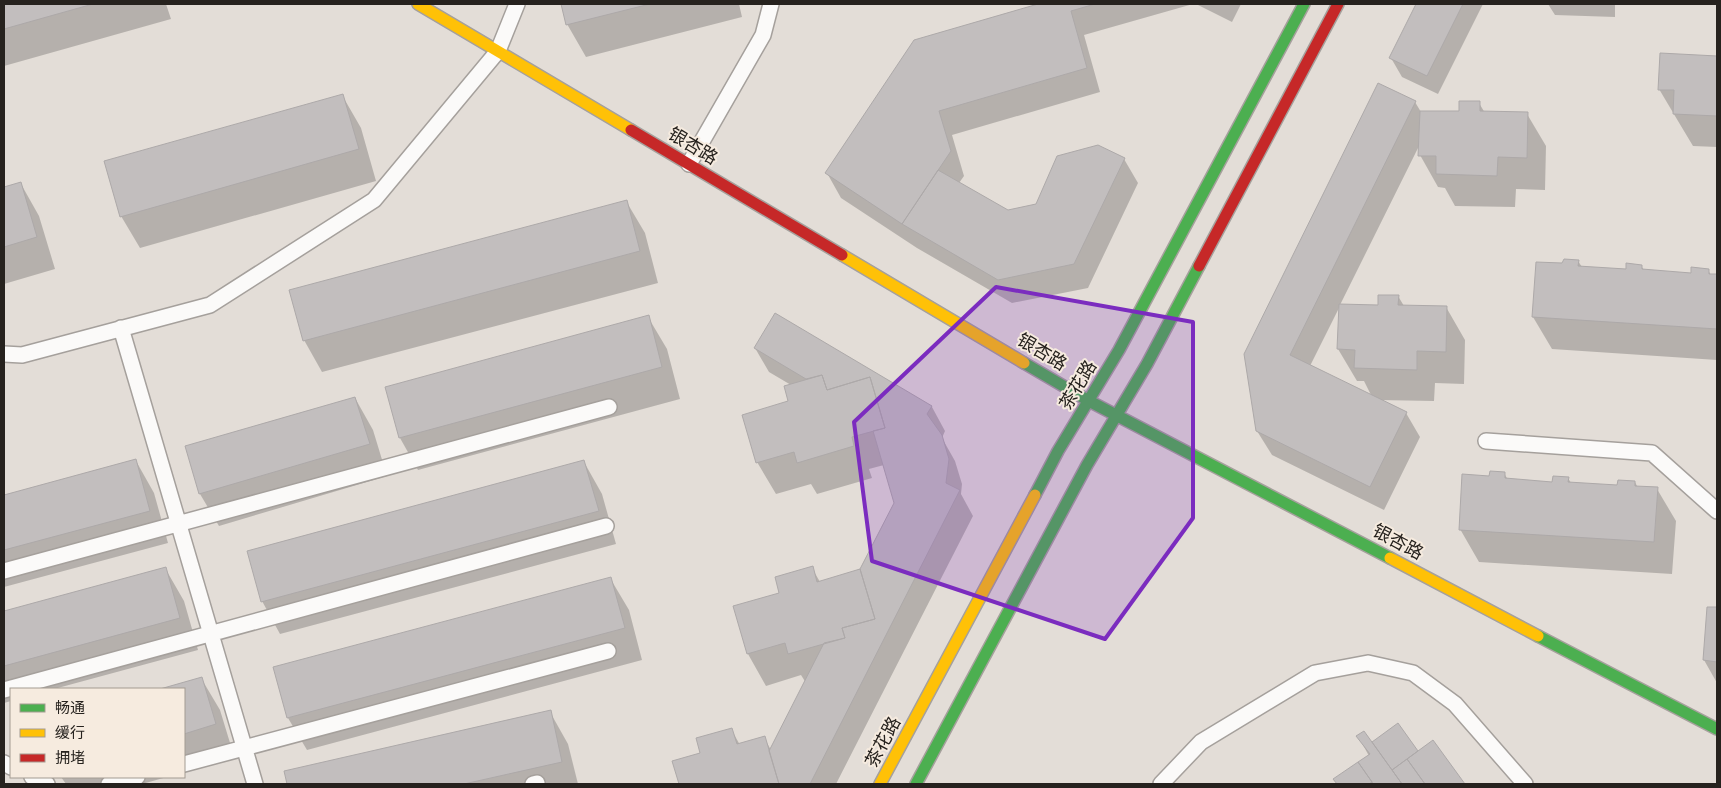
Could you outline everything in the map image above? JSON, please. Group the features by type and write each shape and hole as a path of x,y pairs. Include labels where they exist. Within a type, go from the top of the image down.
{"main road":[{"name":"银杏路","path":"418,4 1089,400 1717,730"},
{"name":"茶花路","path":"880,784 1058,451 1119,350 1304,4"},
{"path":"916,784 1087,465 1146,364 1338,4"}],"lane":[{"path":"4,354 22,355 210,305 374,200 498,51 517,4"},
{"path":"689,164 764,34 771,4"},
{"path":"120,328 255,784"},
{"path":"4,571 610,407"},
{"path":"1486,441 1652,453 1717,511"},
{"path":"11,688 606,526"},
{"path":"185,764 608,651"},
{"path":"1161,784 1201,742 1316,674 1368,663 1413,673 1455,704 1525,784"},
{"path":"34,778 47,784"},
{"path":"109,784 132,778"}],"highlighted area":[{"path":"996,287 1193,322 1193,518 1105,639 872,561 854,422"}],"building":[{"path":"4,4 93,4 4,29"},
{"path":"561,4 650,4 566,25"},
{"path":"1038,4 1095,4 1071,11 1087,68 939,111 951,151 902,224 825,173 914,40"},
{"path":"1416,4 1463,4 1427,76 1389,58"},
{"path":"1660,53 1717,56 1717,116 1673,114 1674,90 1658,90"},
{"path":"1378,83 1416,101 1290,355 1407,412 1370,487 1256,431 1244,354"},
{"path":"343,94 359,149 120,217 104,161"},
{"path":"1459,101 1480,101 1480,111 1528,112 1527,158 1498,157 1497,176 1436,174 1436,156 1418,156 1420,111 1459,111"},
{"path":"1098,145 1125,158 1074,264 998,280 902,224 938,170 1008,210 1036,204 1057,156"},
{"path":"21,182 37,237 4,247 4,187"},
{"path":"627,200 640,251 303,341 289,290"},
{"path":"1564,259 1579,260 1578,266 1626,269 1626,263 1642,265 1642,269 1691,273 1691,267 1709,269 1709,274 1717,274 1717,329 1532,317 1536,262 1562,263"},
{"path":"1378,295 1399,295 1398,305 1447,306 1446,352 1417,351 1417,370 1354,368 1355,350 1337,349 1339,304 1378,305"},
{"path":"775,313 932,406 927,414 942,435 949,459 946,483 960,490 810,784 779,784 769,751 824,643 845,638 842,628 875,619 860,569 894,503 873,431 885,428 870,377 827,390 822,375 806,379 754,348"},
{"path":"649,315 662,367 399,438 385,387"},
{"path":"822,375 827,390 870,377 885,428 852,437 854,446 797,463 794,452 756,463 742,415 788,401 784,386"},
{"path":"355,397 370,444 199,494 185,446"},
{"path":"136,459 150,511 4,550 4,495"},
{"path":"584,460 599,511 261,602 247,551"},
{"path":"1490,471 1505,472 1505,478 1552,482 1553,476 1569,477 1568,482 1617,485 1618,480 1635,481 1635,486 1658,487 1654,542 1459,530 1462,474 1489,476"},
{"path":"813,566 817,582 860,569 875,619 842,628 845,638 788,654 785,643 747,654 733,606 779,593 775,577"},
{"path":"166,567 180,618 4,666 4,611"},
{"path":"611,577 625,628 287,718 273,667"},
{"path":"1707,607 1717,607 1717,662 1703,660"},
{"path":"202,677 216,724 185,734 185,688 164,688"},
{"path":"551,710 562,762 464,784 287,784 284,771"},
{"path":"1398,723 1418,751 1392,770 1372,742"},
{"path":"732,728 737,744 765,736 779,784 679,784 672,761 700,753 696,738"},
{"path":"1364,731 1402,784 1373,784 1358,762 1370,754 1356,736"},
{"path":"1433,740 1465,784 1425,784 1407,759"},
{"path":"1407,759 1425,784 1402,784 1392,770"},
{"path":"1358,762 1372,782 1369,784 1337,784 1333,779"}],"traffic: fast":[{"path":"1035,495 1058,451 1119,350 1304,4"},
{"path":"916,784 1087,465 1147,364 1199,266"},
{"path":"1024,363 1089,401 1390,558"},
{"path":"1538,636 1717,729"}],"traffic: slow":[{"path":"418,4 631,130"},
{"path":"842,255 1024,363"},
{"path":"880,784 1035,495"},
{"path":"1390,558 1538,636"}],"traffic: jam":[{"path":"1199,266 1338,4"},
{"path":"631,130 842,255"}]}
